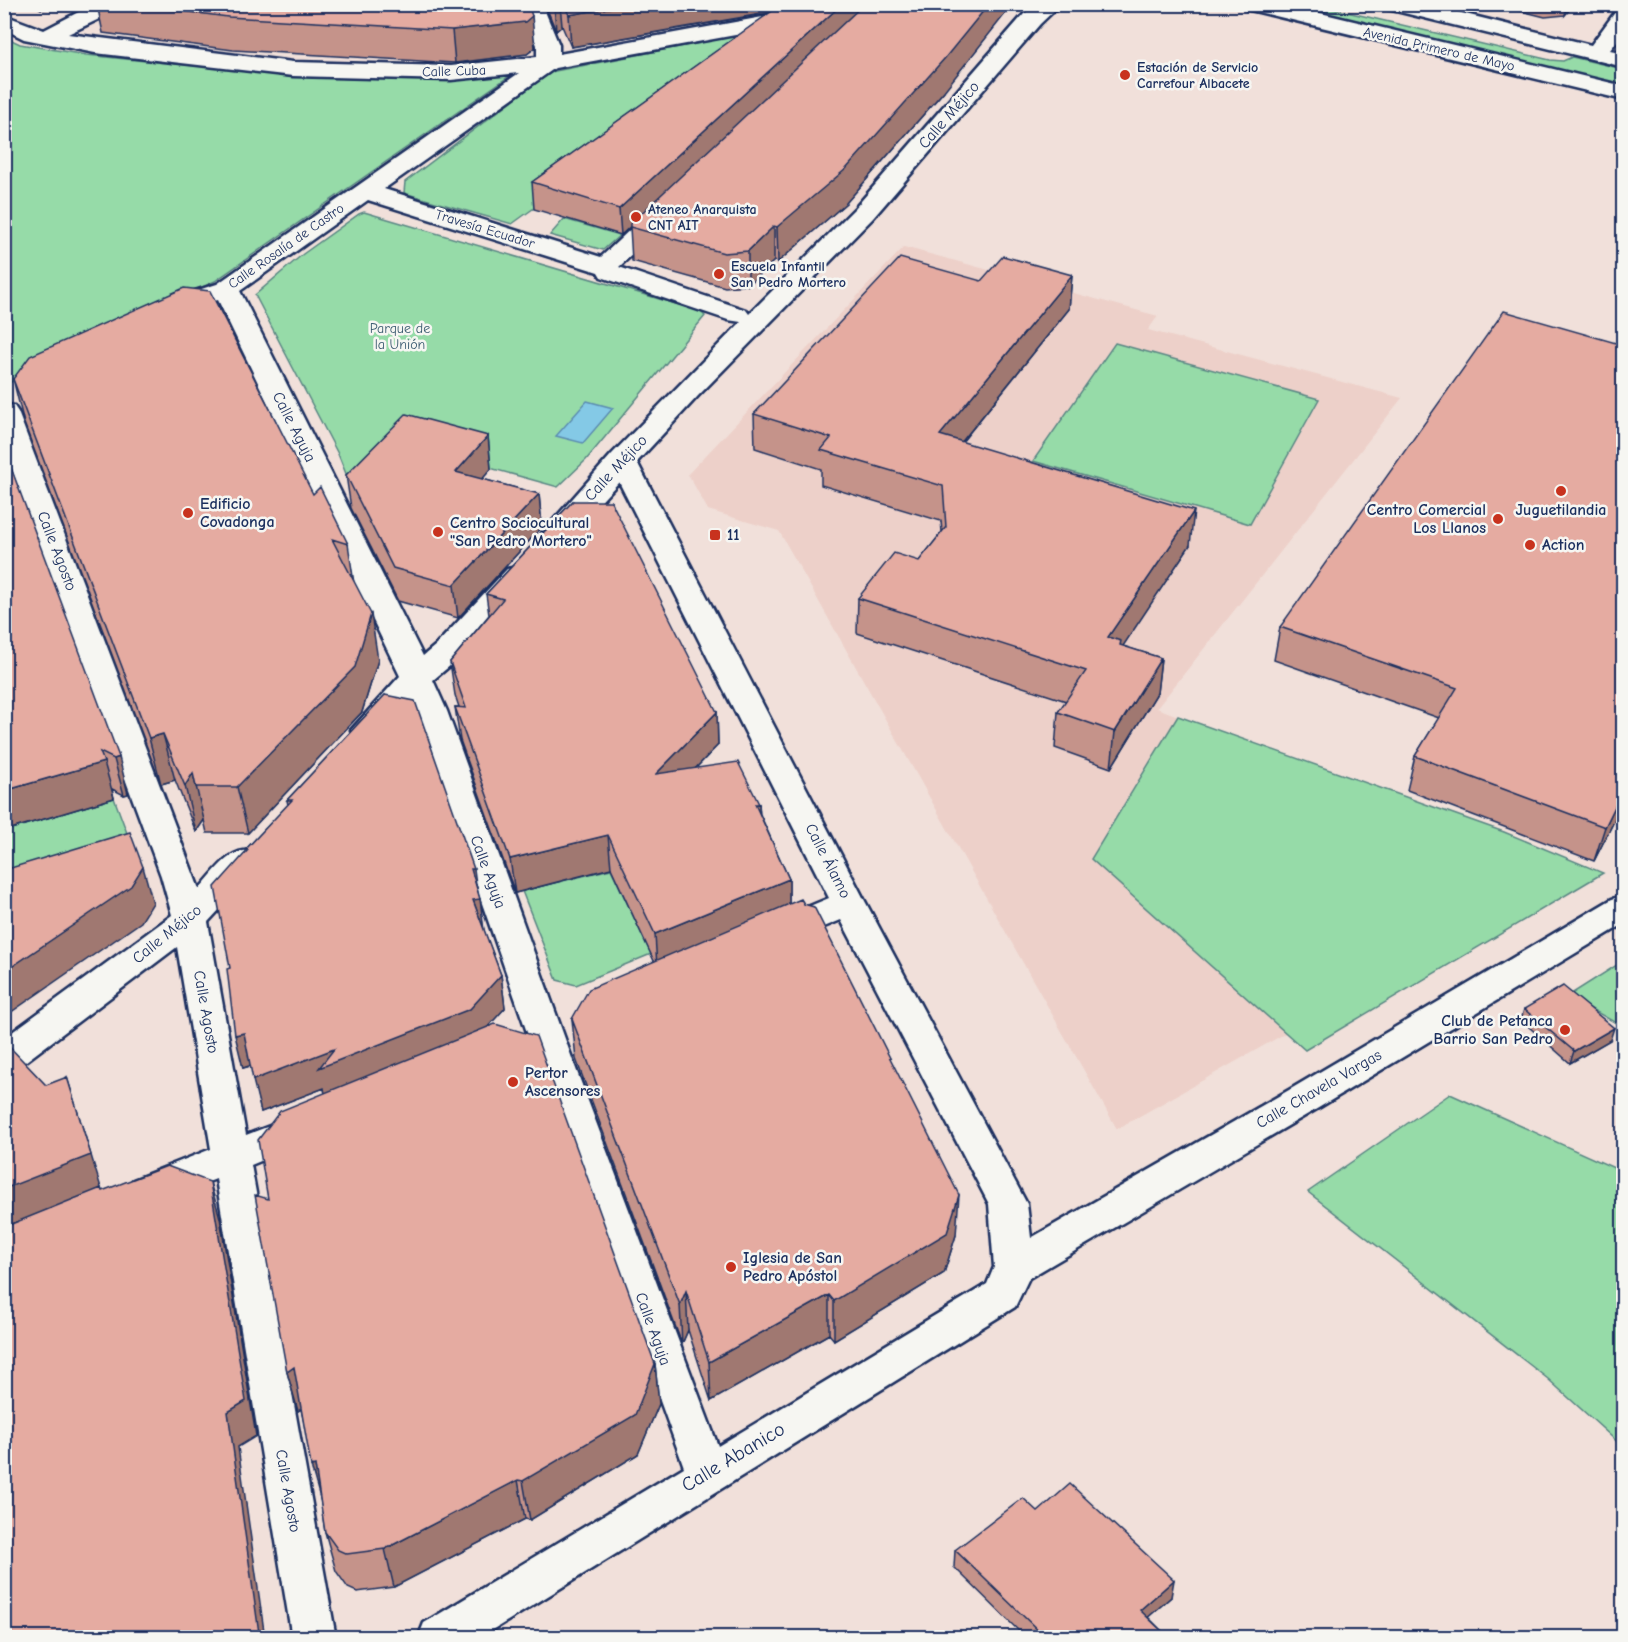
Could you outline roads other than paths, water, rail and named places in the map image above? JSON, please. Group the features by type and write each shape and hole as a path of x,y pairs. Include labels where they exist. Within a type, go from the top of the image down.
{"street":[{"path":"39,36 112,4"},
{"path":"531,4 548,45 548,63"},
{"path":"747,4 761,24"},
{"name":"Calle Cuba","path":"4,21 39,36 95,46 293,69 451,74 548,63 872,4"},
{"path":"862,27 885,4"},
{"name":"Calle Méjico","path":"351,748 416,678 447,652 688,390 864,213 1032,19 1051,4"},
{"name":"Avenida Primero de Mayo","path":"1254,4 1623,93"},
{"name":"Avenida Primero de Mayo","path":"1396,4 1623,60"},
{"path":"1597,53 1623,16"},
{"name":"Calle Rosalía de Castro","path":"182,308 213,292 226,290 548,63"},
{"name":"Travesía Ecuador","path":"364,191 607,269 737,315"},
{"path":"607,269 678,198"},
{"name":"Calle Aguja","path":"226,290 430,711 707,1473"},
{"name":"Calle Agosto","path":"8,399 178,876 190,919 314,1638"},
{"name":"Calle Álamo","path":"622,460 849,903 1008,1204 1014,1266"},
{"name":"Calle Méjico","path":"4,1058 190,919 269,835"},
{"path":"749,945 849,903"},
{"name":"Calle Chavela Vargas","path":"1014,1266 1302,1100 1623,908"},
{"path":"111,1205 330,1117"},
{"name":"Calle Abanico","path":"440,1638 1001,1295 1014,1266"}],"water":[{"path":"587,401 613,408 583,443 556,436"}],"place":[{"name":"Estación de Servicio Carrefour Albacete","path":"1125,75"},
{"name":"Ateneo Anarquista CNT AIT","path":"636,217"},
{"name":"Escuela Infantil San Pedro Mortero","path":"719,274"},
{"name":"Juguetilandia","path":"1561,491"},
{"name":"Edificio Covadonga","path":"188,513"},
{"name":"Centro Comercial Los Llanos","path":"1498,519"},
{"name":"Centro Sociocultural \"San Pedro Mortero\"","path":"438,532"},
{"name":"11","path":"715,535"},
{"name":"Action","path":"1530,545"},
{"name":"Club de Petanca Barrio San Pedro","path":"1565,1030"},
{"name":"Pertor Ascensores","path":"513,1082"},
{"name":"Iglesia de San Pedro Apóstol","path":"731,1267"}],"park label":[{"name":"Parque de la Unión","path":"400,336"}]}
